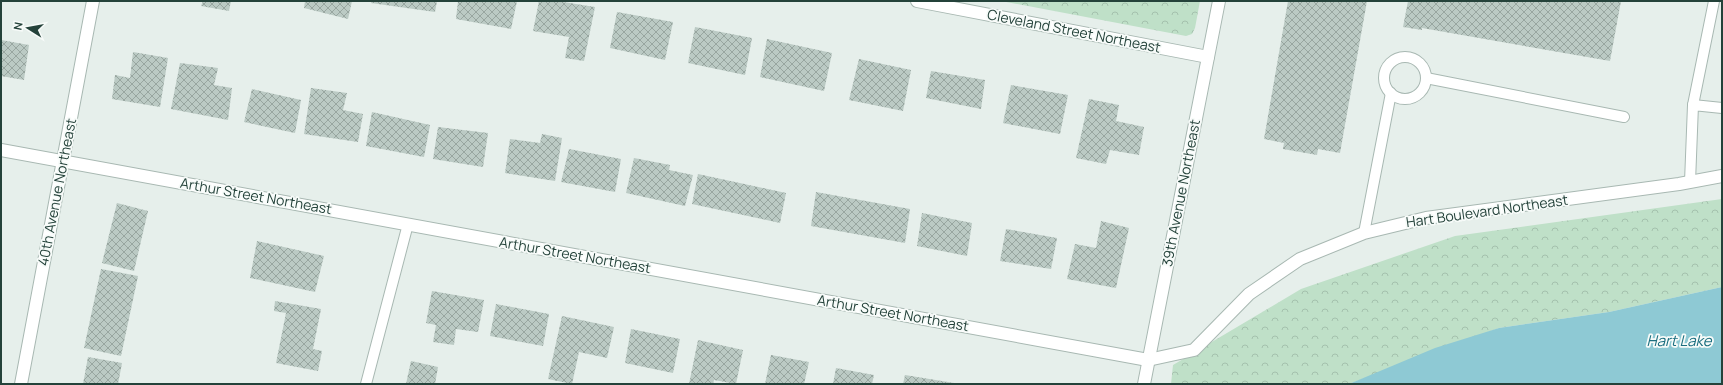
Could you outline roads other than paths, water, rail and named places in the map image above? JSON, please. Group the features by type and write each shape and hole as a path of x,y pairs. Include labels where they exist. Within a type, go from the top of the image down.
{"street":[{"name":"40th Avenue Northeast","path":"20,384 93,1"},
{"name":"Cleveland Street Northeast","path":"917,1 1208,57"},
{"name":"39th Avenue Northeast","path":"1144,384 1218,1"},
{"name":"Arthur Street Northeast","path":"1,150 1148,360"},
{"name":"Hart Boulevard Northeast","path":"1148,360 1194,350 1249,294 1300,259 1364,233 1426,218 1690,182 1722,176"}],"lane":[{"path":"1690,182 1693,105 1714,1"},
{"path":"1410,58 1416,60 1422,65 1426,78 1422,91 1410,98 1396,96 1391,93 1387,87 1385,74 1391,62 1397,59 1410,58"},
{"path":"1426,78 1624,117"},
{"path":"1364,233 1391,93"},
{"path":"1693,105 1722,108"},
{"path":"366,384 408,224"}],"water":[{"name":"Hart Lake","path":"1722,287 1722,384 1349,384 1435,348 1499,328 1609,312"}]}
